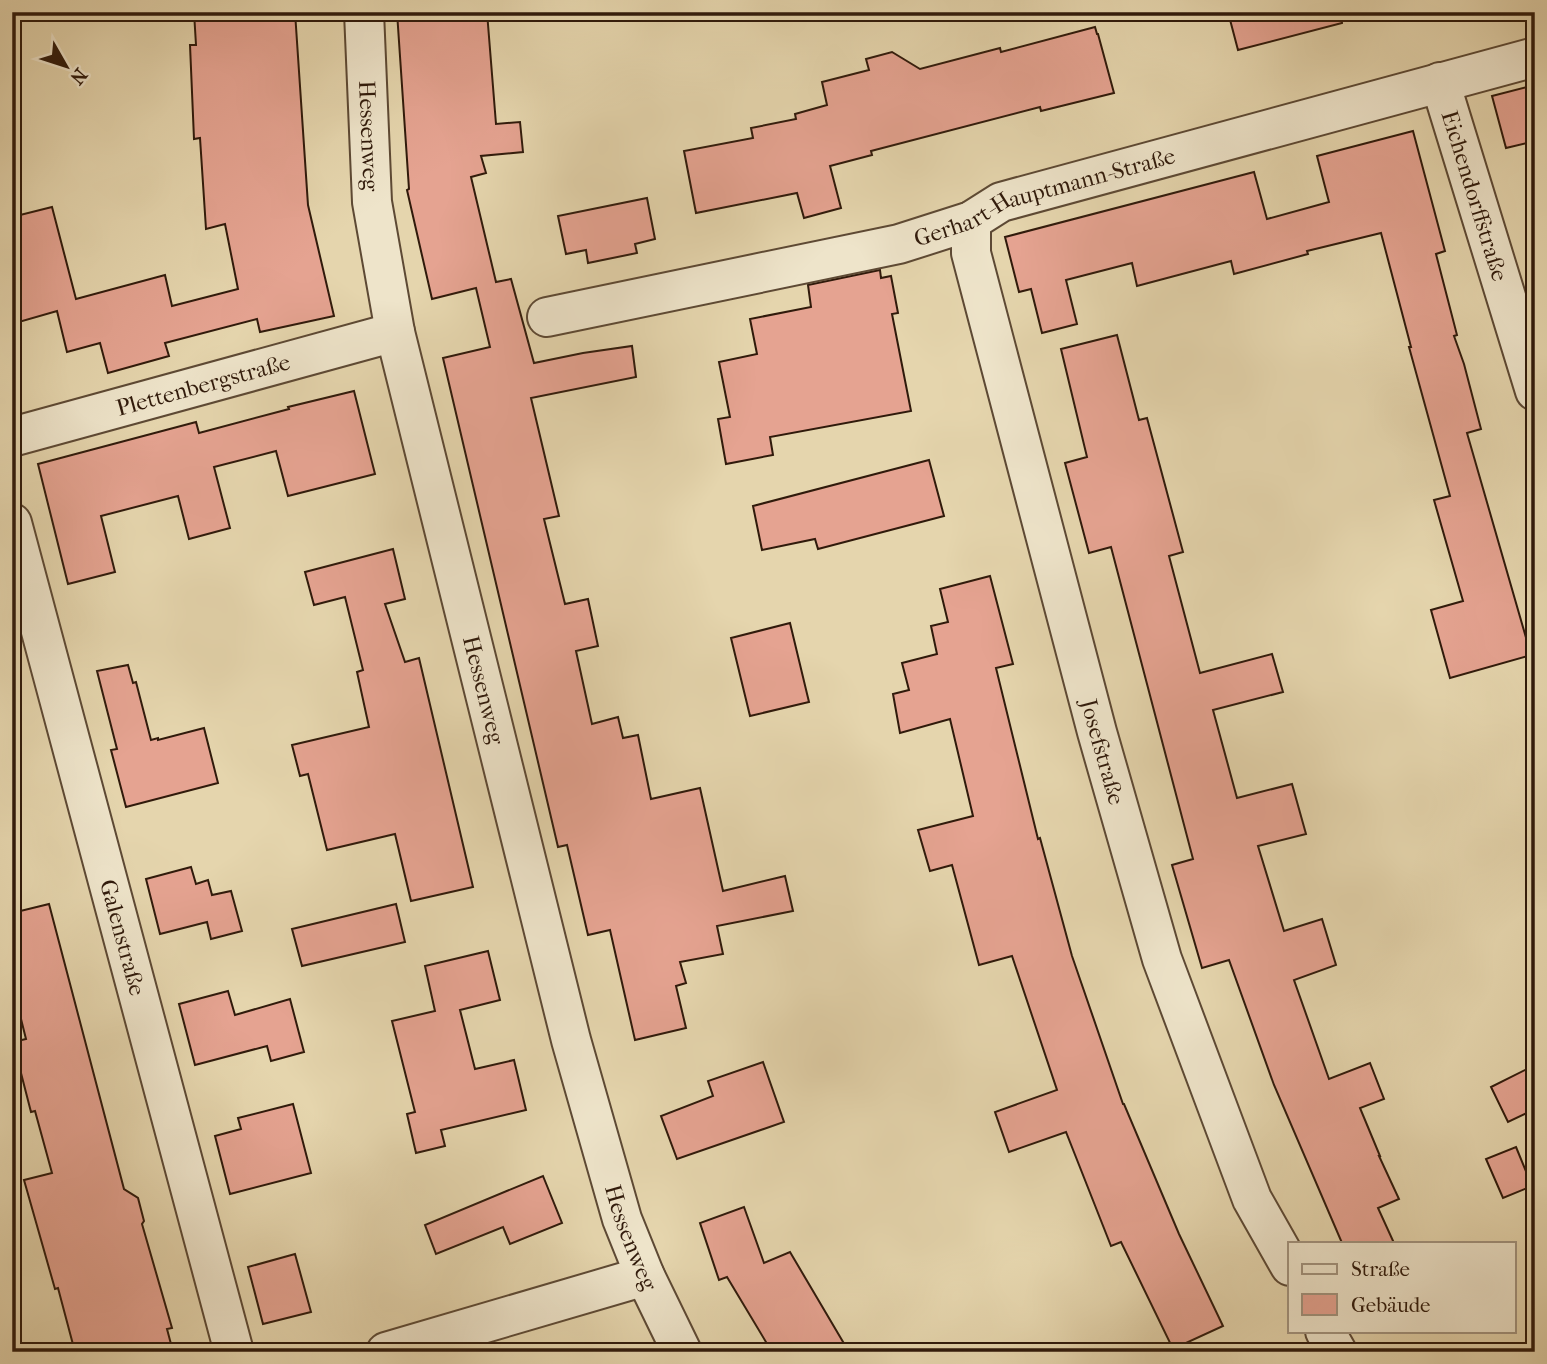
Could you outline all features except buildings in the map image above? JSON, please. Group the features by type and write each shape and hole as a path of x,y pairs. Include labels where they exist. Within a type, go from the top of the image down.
{"street":[{"name":"Hessenweg","path":"364,12 372,202 395,332 571,1040 622,1219 645,1276 682,1352"},
{"name":"Gerhart-Hauptmann-Straße","path":"547,317 899,244 971,220 1002,202 1535,57"},
{"name":"Eichendorffstraße","path":"1440,82 1535,391"},
{"name":"Josefstraße","path":"971,220 971,253 1097,732 1162,959 1252,1199 1288,1262"},
{"name":"Plettenbergstraße","path":"12,437 395,332"},
{"name":"Galenstraße","path":"12,523 234,1352"},
{"path":"386,1352 645,1276"},
{"path":"1326,1332 1337,1352"}]}
